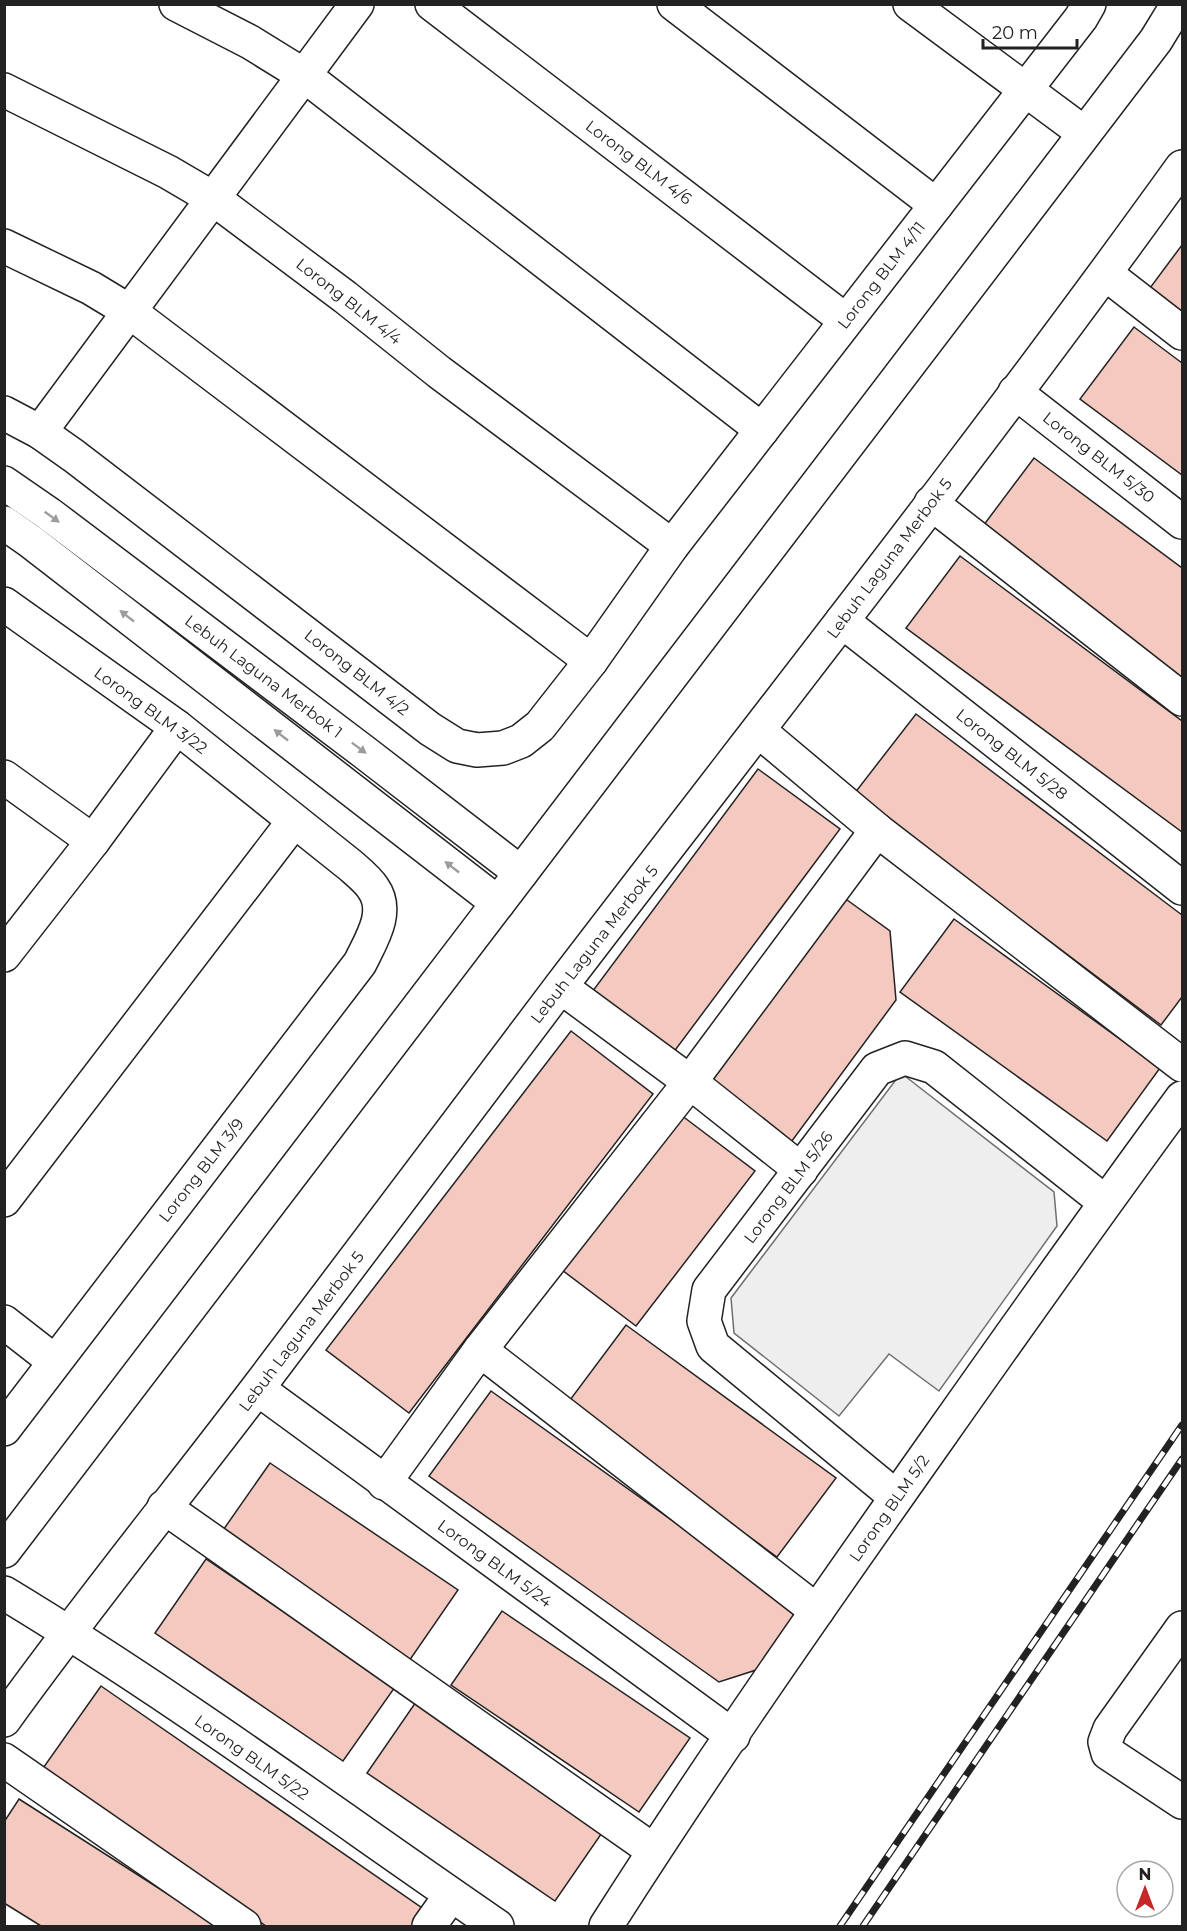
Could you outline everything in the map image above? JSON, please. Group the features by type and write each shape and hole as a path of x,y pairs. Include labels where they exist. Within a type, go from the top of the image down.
{"street":[{"path":"176,4 250,42 305,76 762,430"},
{"path":"40,432 357,4"},
{"name":"Lorong BLM 4/6","path":"432,4 845,320"},
{"path":"674,4 936,205"},
{"name":"Lorong BLM 4/11","path":"672,546 1081,18 1089,4"},
{"path":"4,1551 1156,40 1178,4"},
{"path":"914,6 1084,133"},
{"name":"Lorong BLM 4/4","path":"4,90 105,139 214,199 345,297 439,372 672,546"},
{"name":"Lebuh Laguna Merbok 5","path":"4,1720 164,1507 258,1389 561,987 759,731 1106,274 1182,167"},
{"path":"4,246 91,288 129,312 591,661"},
{"path":"1106,274 1182,333"},
{"name":"Lorong BLM 5/30","path":"1015,393 1182,522"},
{"name":"Lorong BLM 4/2","path":"4,412 40,432 74,456 430,729 456,746 477,750 503,748 521,741 540,726 591,661 672,546"},
{"name":"Lebuh Laguna Merbok 1","path":"4,483 49,514 521,873"},
{"path":"931,503 1182,699"},
{"path":"4,524 40,549 498,903"},
{"name":"Lorong BLM 3/22","path":"4,604 177,727 294,820 350,865 373,888 381,904"},
{"name":"Lorong BLM 5/28","path":"842,621 1182,888"},
{"path":"4,955 93,841 177,727"},
{"path":"759,731 877,830 1182,1065"},
{"path":"4,777 93,841"},
{"path":"4,1200 294,820"},
{"path":"384,1483 480,1350 690,1082 877,830"},
{"name":"Lorong BLM 3/9","path":"4,1429 360,963 377,927 381,904"},
{"path":"561,987 690,1082 801,1170"},
{"name":"Lorong BLM 5/26","path":"896,1497 713,1346 704,1321 709,1290 877,1069 905,1058 934,1067 1105,1202"},
{"name":"Lorong BLM 5/2","path":"606,1926 654,1851 896,1497 1105,1202 1182,1098"},
{"path":"4,1322 54,1361"},
{"path":"480,1350 817,1611"},
{"name":"Lorong BLM 5/24","path":"258,1389 733,1736"},
{"path":"164,1507 654,1851"},
{"name":"Lorong BLM 5/22","path":"4,1593 69,1632 496,1926"},
{"path":"1182,1628 1110,1729 1105,1742 1108,1753 1182,1802"},
{"path":"4,1760 244,1926"},
{"path":"429,1926 451,1895"}],"shaded area":[{"path":"901,1073 1054,1192 1057,1226 939,1391 889,1354 839,1416 734,1333 731,1298"}],"building":[{"path":"1182,245 1182,324 1144,296"},
{"path":"1134,327 1182,363 1182,475 1080,399"},
{"path":"1034,458 1182,568 1182,680 980,530"},
{"path":"960,556 1182,721 1182,832 906,628"},
{"path":"916,714 1182,915 1182,997 1161,1025 854,794"},
{"path":"758,769 840,829 673,1053 592,992"},
{"path":"836,892 890,931 896,1000 786,1149 695,1083"},
{"path":"954,919 1160,1068 1107,1141 900,992"},
{"path":"571,1031 653,1094 409,1413 326,1350"},
{"path":"677,1112 755,1171 636,1326 558,1267"},
{"path":"626,1325 836,1478 777,1557 567,1404"},
{"path":"491,1391 799,1611 756,1670 719,1682 429,1476"},
{"path":"270,1463 458,1590 407,1664 219,1536"},
{"path":"206,1559 395,1687 343,1761 155,1633"},
{"path":"502,1611 690,1738 639,1812 451,1685"},
{"path":"101,1686 425,1910 413,1926 266,1926 41,1771"},
{"path":"418,1699 606,1827 555,1901 367,1773"},
{"path":"19,1799 218,1926 41,1926 4,1903 4,1822"}],"railway":[{"path":"840,1926 1182,1425"},
{"path":"863,1926 1182,1459"}]}
